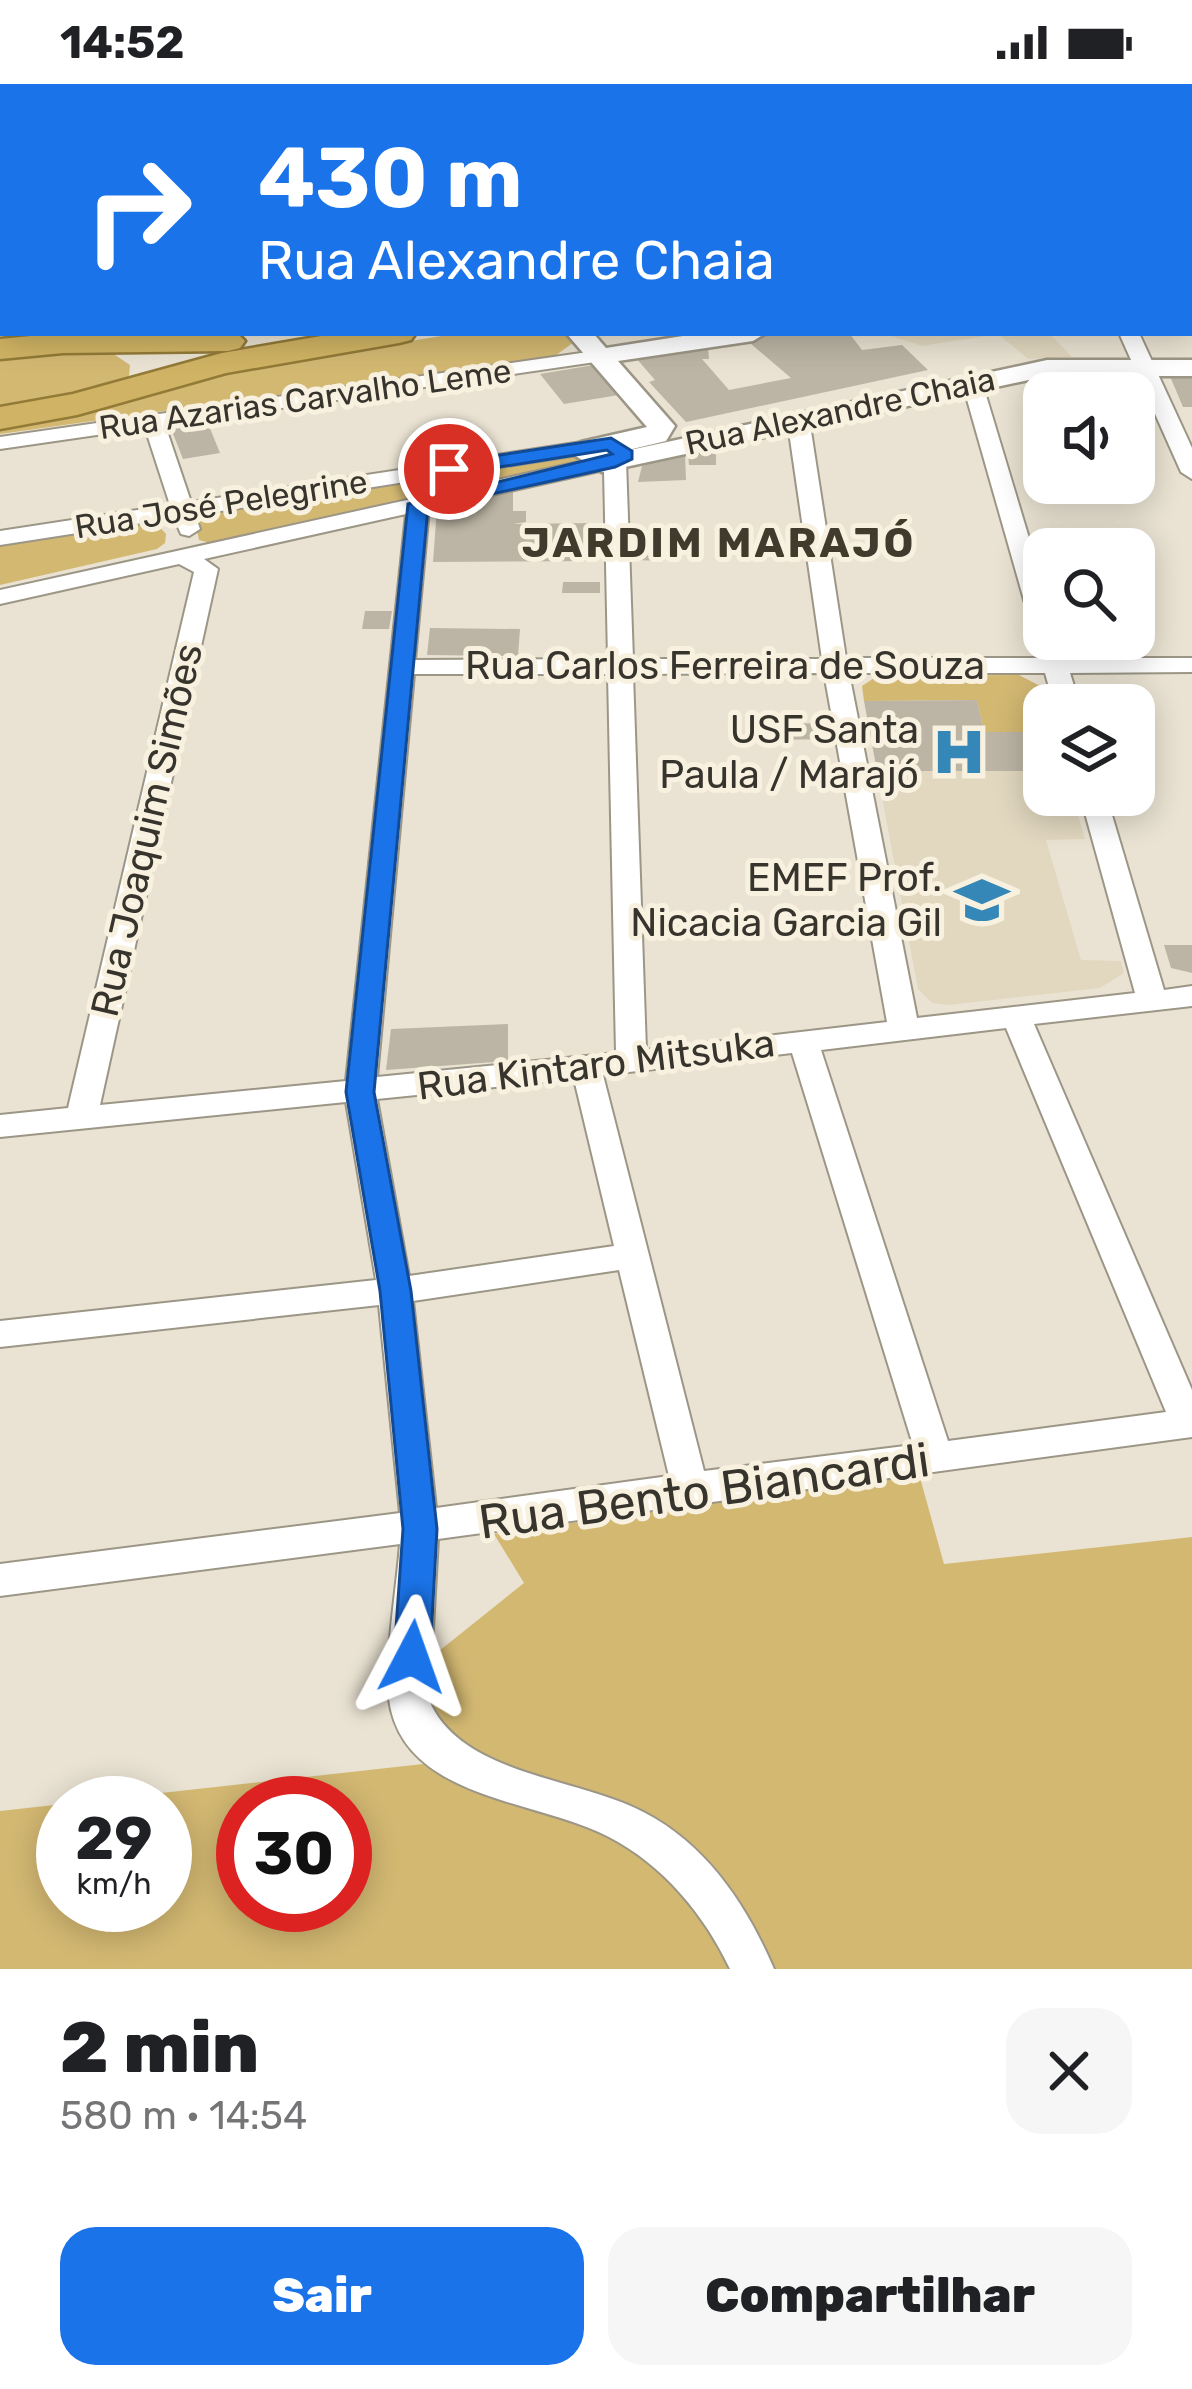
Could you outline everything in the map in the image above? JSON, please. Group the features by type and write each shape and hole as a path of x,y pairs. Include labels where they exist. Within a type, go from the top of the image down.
{"highway":[{"path":"0,349 288,336"},
{"path":"0,418 244,358 380,336"},
{"path":"99,343 132,353 140,368 123,391"}],"street":[{"name":"Rua Azarias Carvalho Leme","path":"0,443 610,348 724,336"},
{"path":"1130,336 1189,459"},
{"path":"610,348 680,432 667,439"},
{"name":"Rua Alexandre Chaia","path":"0,597 199,558 667,439 1047,368 1192,368"},
{"path":"971,382 1023,557"},
{"path":"798,418 836,666 904,1030"},
{"path":"149,422 199,558"},
{"path":"609,455 631,1061"},
{"name":"Rua José Pelegrine","path":"0,538 609,455"},
{"path":"418,504 360,1092 395,1291 420,1529 410,1700 423,1734 450,1761 622,1822 682,1864 729,1920 752,1969"},
{"name":"Rua Joaquim Simões","path":"81,1118 199,558"},
{"path":"1053,660 1060,684"},
{"name":"Rua Carlos Ferreira de Souza","path":"402,667 1192,664"},
{"path":"1099,816 1152,1000"},
{"name":"Rua Kintaro Mitsuka","path":"0,1126 360,1092 1192,996"},
{"path":"1016,1017 1190,1424"},
{"path":"803,1041 936,1460"},
{"path":"586,1067 690,1488"},
{"path":"0,1334 395,1291 630,1256"},
{"name":"Rua Bento Biancardi","path":"0,1580 420,1529 690,1488 1190,1424"}],"shaded area":[{"path":"441,336 569,336 574,342 555,356 0,434 0,425 231,370"},
{"path":"890,336 985,336 922,346"},
{"path":"1000,336 1052,336 1072,357 1028,359"},
{"path":"106,349 130,365 129,376 113,388 0,413 0,352"},
{"path":"576,452 586,462 214,544 199,540 194,516"},
{"path":"142,523 158,525 166,534 165,543 157,549 0,585 0,545"},
{"path":"1019,675 1036,684 1023,684 1023,732 984,732 977,700 864,701 862,686 877,676"},
{"name":"EMEF Prof. Nicacia Garcia Gil","path":"877,771 1023,771 1023,816 1078,816 1085,839 1046,840 1081,960 1121,961 1124,973 1100,988 949,1005 932,1003 918,989"},
{"path":"919,1474 944,1564 1192,1537 1192,1969 0,1969 0,1811 36,1807 36,1932 192,1932 192,1790 216,1787 216,1932 372,1932 372,1776 315,1776 450,1761 431,1729 424,1663 524,1583 494,1534"}],"building":[{"path":"851,336 862,350 902,345 928,370 686,422 649,382 655,380 636,358 708,347 709,359 702,359 729,390 791,378 744,338"},
{"path":"600,364 625,394 564,404 540,374"},
{"path":"1192,373 1192,407 1183,407 1169,374"},
{"path":"207,421 220,453 183,459 170,426"},
{"path":"716,446 716,465 689,465 688,453"},
{"path":"685,454 686,480 638,482 642,466"},
{"path":"513,491 513,511 526,511 526,522 513,524 596,523 596,561 433,562 437,508"},
{"path":"635,544 663,544 664,561 635,560"},
{"path":"563,582 600,582 600,593 562,593"},
{"path":"365,611 392,611 389,629 362,629"},
{"path":"430,628 520,629 518,656 427,655"},
{"name":"USF Santa Paula / Marajó","path":"977,700 984,732 1023,732 1023,771 877,771 864,701"},
{"path":"828,723 831,739 772,740 770,724"},
{"path":"1164,945 1192,945 1192,973 1171,968"},
{"path":"508,1024 508,1061 386,1070 391,1029"}],"place":[{"name":"USF Santa Paula / Marajó","path":"959,752"},
{"name":"EMEF Prof. Nicacia Garcia Gil","path":"982,900"}],"district":[{"name":"JARDIM MARAJÓ","path":"719,543"}],"route":[{"path":"412,1657 420,1529 395,1291 360,1092 418,504 624,459 625,452 611,443 449,469"}]}
